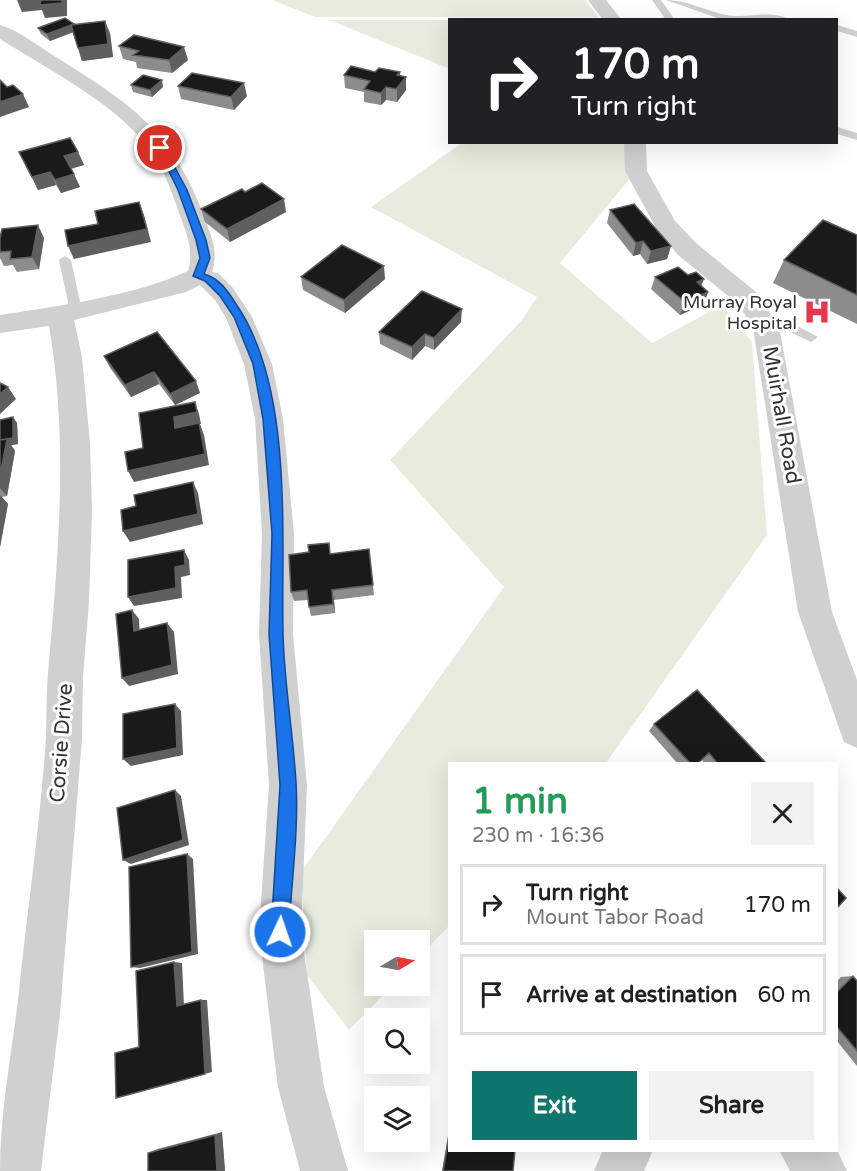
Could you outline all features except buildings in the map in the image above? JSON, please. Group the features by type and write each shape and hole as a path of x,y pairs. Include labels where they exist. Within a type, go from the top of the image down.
{"street":[{"path":"597,0 611,18"},
{"path":"0,31 113,105 160,148 182,190 201,240 205,258 198,276"},
{"name":"Muirhall Road","path":"635,144 636,171 665,225 687,249 747,298 766,327 814,612 857,730"},
{"path":"0,324 68,313 177,286 198,276 209,279 216,286 239,317 258,364 269,419 278,534 276,634 288,785 280,932 301,1086 324,1171"},
{"name":"Corsie Drive","path":"17,1171 38,1014 64,738 65,677 72,601 76,510 75,435 68,357 68,313"},
{"path":"618,1171 628,1152"},
{"path":"805,1152 823,1171"}],"lane":[{"path":"656,0 670,18"},
{"path":"671,0 727,18"},
{"path":"739,18 756,16 771,18"},
{"path":"838,28 857,34"},
{"path":"838,130 857,137"},
{"path":"65,260 68,313"},
{"path":"766,327 792,328 811,337"}],"shaded area":[{"path":"272,0 585,0 599,17 315,17"},
{"path":"329,20 448,20 448,68"},
{"path":"461,144 636,144 636,171 560,263 652,343 722,305 752,342 767,535 607,762 448,762 448,927 430,946 430,930 364,930 364,996 382,996 370,1008 364,1008 364,1015 349,1030 307,975 301,872 504,587 390,460 521,321 537,297 371,207"}],"place":[{"name":"Murray Royal Hospital","path":"817,312"}],"route":[{"path":"160,148 182,190 201,240 205,258 198,276 209,279 224,294 239,317 258,364 269,419 278,534 276,634 288,785 280,932"}]}
